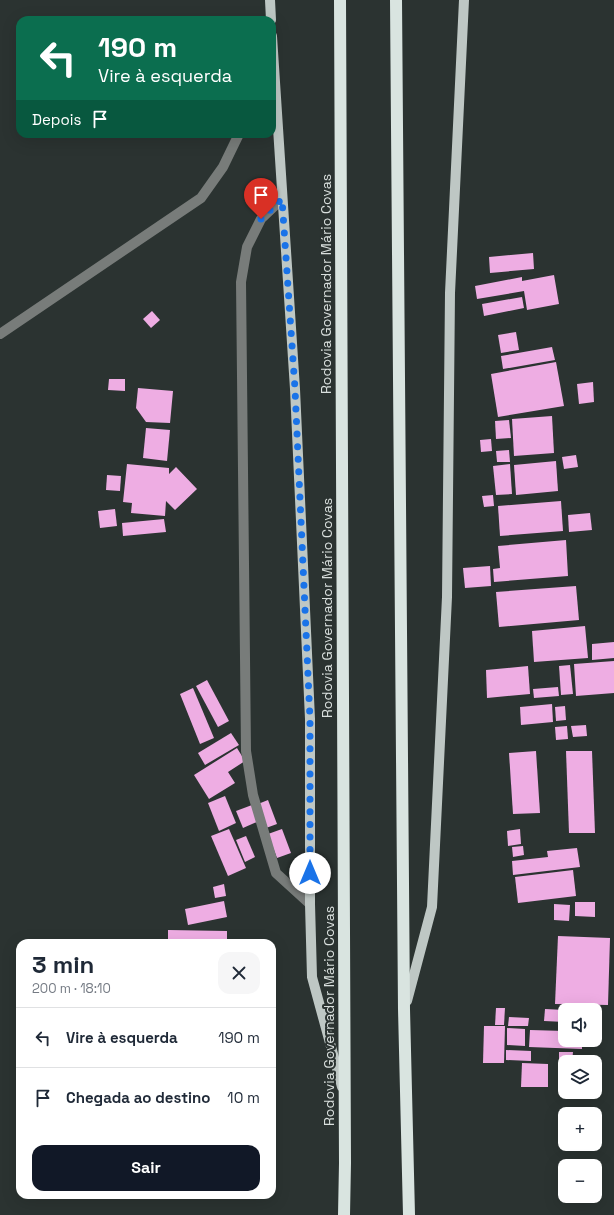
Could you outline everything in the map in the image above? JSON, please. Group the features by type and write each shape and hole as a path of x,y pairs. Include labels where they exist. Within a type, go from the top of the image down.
{"highway":[{"name":"Rodovia Governador Mário Covas","path":"340,0 344,1215"},
{"path":"396,0 404,1009 409,1215"}],"main road":[{"path":"270,0 270,16"},
{"path":"404,1009 432,907 447,597 450,293 464,0"},
{"path":"276,101 295,389 310,719 310,904 312,977 344,1095"}],"street":[{"path":"0,334 201,198 223,167 237,138"},
{"path":"282,199 261,219 247,247 240,282 246,751 253,795 276,873 310,904"}],"building":[{"path":"533,253 534,269 490,273 489,257"},
{"path":"554,275 559,304 527,310 524,291 477,299 475,286 522,277 522,281"},
{"path":"522,297 524,308 484,316 482,304"},
{"path":"152,311 160,320 151,328 143,319"},
{"path":"516,332 519,350 501,353 498,335"},
{"path":"552,347 555,360 503,369 501,356"},
{"path":"556,362 564,406 498,417 491,374"},
{"path":"109,379 125,379 125,391 108,390"},
{"path":"593,382 594,402 579,404 577,384"},
{"path":"138,388 173,391 170,423 146,422 136,408"},
{"path":"552,416 554,453 514,456 512,419"},
{"path":"509,420 511,438 496,439 495,421"},
{"path":"146,428 170,430 167,461 143,458"},
{"path":"491,439 492,451 481,452 480,440"},
{"path":"509,450 510,462 497,462 496,451"},
{"path":"576,455 578,467 564,469 562,457"},
{"path":"556,461 558,491 516,495 514,465"},
{"path":"127,464 169,468 169,474 176,467 197,489 175,510 166,501 165,516 131,513 132,503 123,502"},
{"path":"510,464 512,494 496,495 493,466"},
{"path":"107,475 121,476 120,491 106,490"},
{"path":"493,495 494,506 484,507 482,496"},
{"path":"561,501 563,531 500,536 498,506"},
{"path":"115,509 117,526 100,528 98,511"},
{"path":"590,513 592,530 569,532 568,515"},
{"path":"164,519 166,532 123,536 122,523"},
{"path":"566,540 568,576 494,582 493,569 500,568 498,546"},
{"path":"490,566 491,586 465,588 463,568"},
{"path":"576,586 579,620 499,627 496,592"},
{"path":"585,626 588,658 534,662 532,631"},
{"path":"614,642 614,658 592,660 592,644"},
{"path":"614,661 614,693 576,696 574,664"},
{"path":"570,665 573,694 561,695 559,666"},
{"path":"528,666 530,694 487,698 486,670"},
{"path":"207,680 229,721 218,727 196,686"},
{"path":"558,687 559,696 534,698 533,689"},
{"path":"193,688 214,738 200,744 180,694"},
{"path":"552,704 553,722 521,725 520,707"},
{"path":"565,706 566,720 556,721 555,707"},
{"path":"586,725 587,736 573,737 571,726"},
{"path":"567,726 568,739 556,740 555,727"},
{"path":"231,733 239,745 205,765 198,753"},
{"path":"237,748 245,761 228,772 235,783 209,799 194,775"},
{"path":"536,751 540,813 513,814 509,753"},
{"path":"566,751 592,751 595,833 569,833"},
{"path":"225,796 236,823 219,831 208,803"},
{"path":"268,800 277,824 266,828 258,804"},
{"path":"252,805 259,821 243,828 236,811"},
{"path":"229,829 246,868 228,876 211,836"},
{"path":"282,829 291,853 277,858 268,834"},
{"path":"520,829 521,844 508,846 507,831"},
{"path":"246,836 255,857 245,862 236,840"},
{"path":"523,846 524,855 513,857 512,847"},
{"path":"577,848 580,867 513,875 512,861 548,857 547,851"},
{"path":"573,870 576,896 518,903 515,877"},
{"path":"224,884 226,896 215,898 213,887"},
{"path":"224,901 227,917 188,925 185,909"},
{"path":"575,902 595,902 595,917 575,916"},
{"path":"554,904 570,905 569,921 554,920"},
{"path":"168,930 227,931 227,939 168,939"},
{"path":"558,936 610,938 608,1005 602,1005 602,1003 555,1004"},
{"path":"496,1008 505,1008 504,1025 495,1025"},
{"path":"545,1009 558,1010 558,1022 544,1021"},
{"path":"509,1017 529,1018 528,1026 508,1026"},
{"path":"484,1026 505,1026 504,1063 483,1063"},
{"path":"507,1028 525,1029 525,1046 507,1045"},
{"path":"530,1030 558,1031 558,1047 582,1047 582,1049 529,1047"},
{"path":"506,1050 531,1051 531,1061 506,1060"},
{"path":"559,1052 573,1052 573,1055 559,1055"},
{"path":"522,1063 548,1064 548,1087 521,1087"}],"route":[{"path":"261,219 282,199 295,389 310,719 310,873"}]}
